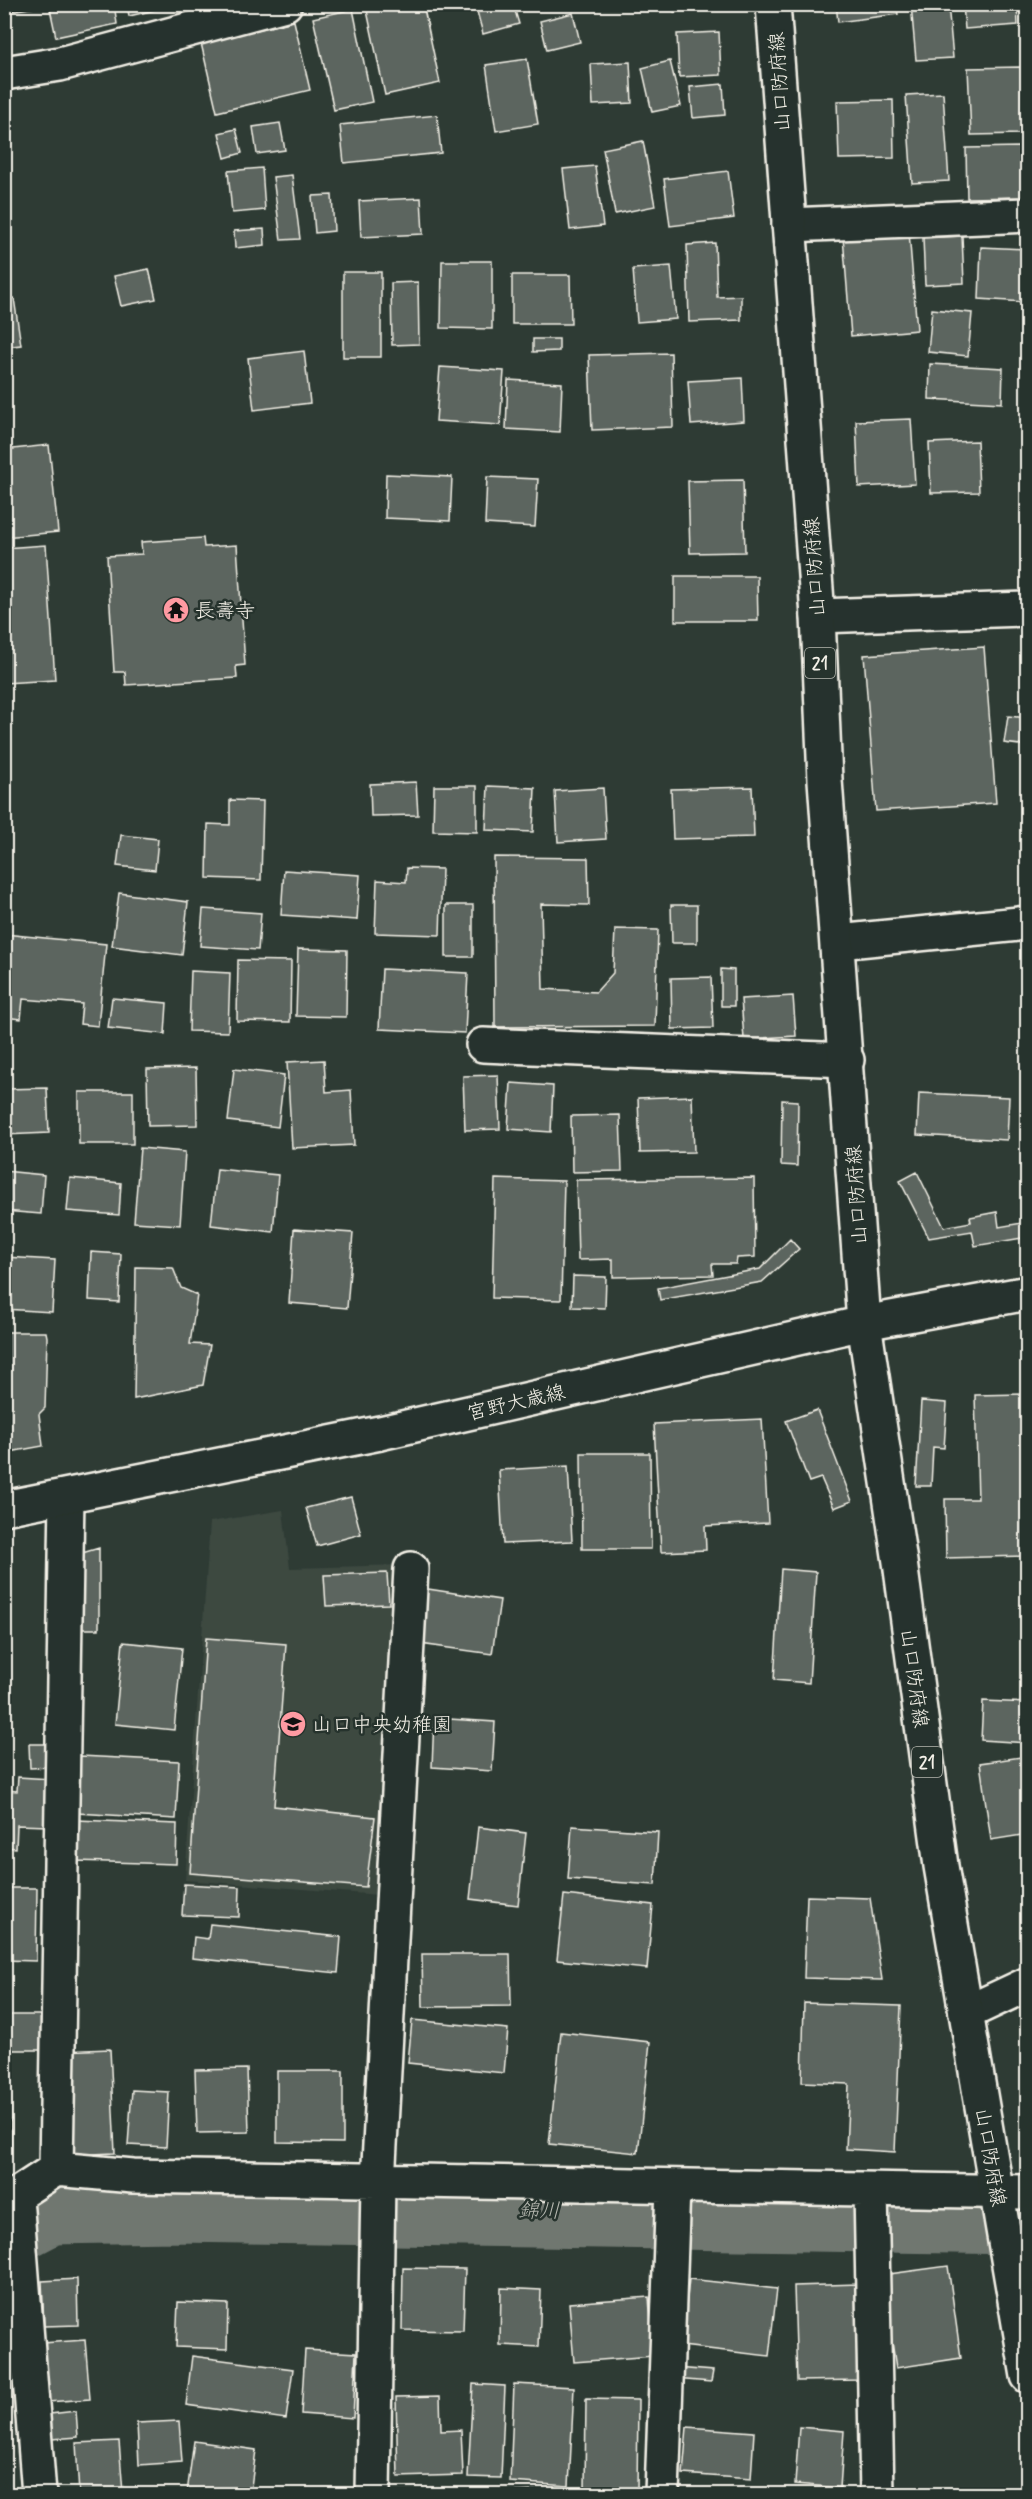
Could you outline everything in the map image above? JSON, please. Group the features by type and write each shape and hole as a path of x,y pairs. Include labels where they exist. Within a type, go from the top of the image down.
{"street":[{"path":"4,73 60,64 285,4"},
{"name":"山口防府線","path":"773,4 818,616 825,780 847,1060 864,1323 941,1866 966,2013 1008,2195 1006,2244 1028,2376"},
{"path":"789,225 1028,215"},
{"path":"818,616 1028,609"},
{"path":"837,942 1028,923"},
{"path":"483,1046 847,1060"},
{"name":"宮野大歳線","path":"4,1508 380,1433 864,1323 1028,1293"},
{"path":"56,2169 68,1496"},
{"path":"373,2494 378,2182 411,1569"},
{"path":"966,2013 1028,1984"},
{"path":"39,2494 22,2254 10,2201 56,2169 133,2176 871,2190 1008,2195"},
{"path":"662,2494 673,2187"},
{"path":"871,2190 878,2494"}],"shaded area":[{"name":"山口中央幼稚園","path":"283,1510 290,1568 401,1565 379,1895 185,1880 210,1522"}],"building":[{"path":"4,4 35,4 35,7 4,12"},
{"path":"49,4 114,4 117,24 56,37"},
{"path":"127,4 163,4 164,8 129,16"},
{"path":"423,4 440,83 385,95 366,6"},
{"path":"475,4 513,4 519,24 483,34"},
{"path":"534,4 570,4 570,6 535,10"},
{"path":"672,4 721,4 721,5 674,12"},
{"path":"836,4 896,4 898,14 838,22"},
{"path":"911,4 948,4 953,58 916,60"},
{"path":"963,4 1017,4 1018,25 965,29"},
{"path":"353,9 372,102 334,110 313,18"},
{"path":"573,13 580,42 547,50 540,21"},
{"path":"294,21 310,90 217,112 201,43"},
{"path":"719,32 721,75 679,77 677,34"},
{"path":"527,59 538,124 496,131 486,65"},
{"path":"670,61 681,106 652,112 642,68"},
{"path":"630,62 632,103 593,105 591,64"},
{"path":"1021,67 1023,134 971,135 968,68"},
{"path":"723,84 725,115 693,118 690,87"},
{"path":"943,93 949,181 912,183 906,95"},
{"path":"893,100 894,158 839,159 837,101"},
{"path":"437,115 441,153 344,163 340,125"},
{"path":"280,123 285,150 257,154 253,127"},
{"path":"236,129 242,153 225,158 219,133"},
{"path":"643,141 655,206 615,214 603,149"},
{"path":"1020,147 1022,197 967,198 966,148"},
{"path":"595,166 603,226 570,230 563,169"},
{"path":"262,168 265,210 232,213 228,171"},
{"path":"728,171 734,218 670,226 664,179"},
{"path":"292,175 300,239 281,240 273,177"},
{"path":"332,195 334,231 315,233 312,196"},
{"path":"421,198 423,234 361,237 359,201"},
{"path":"264,229 265,245 235,248 234,231"},
{"path":"909,232 917,330 851,336 843,237"},
{"path":"962,236 964,283 925,285 923,238"},
{"path":"715,243 717,297 741,296 741,320 689,322 687,245"},
{"path":"981,247 1026,249 1024,302 979,299"},
{"path":"442,261 492,261 492,329 441,328"},
{"path":"671,266 676,319 637,322 633,269"},
{"path":"149,269 156,299 121,306 114,276"},
{"path":"343,272 381,272 381,357 343,357"},
{"path":"512,275 570,275 571,324 512,324"},
{"path":"418,282 419,344 392,345 391,283"},
{"path":"14,298 21,345 4,347 4,299"},
{"path":"932,309 972,313 968,356 928,352"},
{"path":"533,339 559,339 559,351 533,352"},
{"path":"304,351 310,403 254,410 248,358"},
{"path":"671,353 673,427 592,430 589,355"},
{"path":"930,364 1003,368 1002,403 929,399"},
{"path":"440,367 504,371 500,425 436,421"},
{"path":"742,378 744,421 691,425 688,381"},
{"path":"508,380 562,383 560,432 506,429"},
{"path":"911,419 915,484 859,487 856,421"},
{"path":"977,441 979,492 931,493 929,443"},
{"path":"49,445 58,532 4,537 4,450"},
{"path":"386,474 452,477 450,521 385,518"},
{"path":"487,477 538,479 535,527 485,524"},
{"path":"743,480 745,552 690,553 688,481"},
{"name":"長壽寺","path":"203,538 204,547 237,545 245,665 236,666 237,678 126,685 125,672 114,672 107,556 142,554 141,542"},
{"path":"46,545 55,680 4,683 4,548"},
{"path":"675,576 757,576 758,621 675,621"},
{"path":"984,647 996,803 876,811 864,655"},
{"path":"1008,716 1028,718 1028,746 1004,743"},
{"path":"416,782 418,815 371,816 370,784"},
{"path":"434,786 477,786 477,832 433,831"},
{"path":"488,786 535,788 533,832 486,830"},
{"path":"752,787 754,837 673,839 671,789"},
{"path":"603,788 606,839 558,842 555,791"},
{"path":"230,800 263,801 261,880 207,878 208,824 230,825"},
{"path":"121,835 158,839 155,870 117,866"},
{"path":"494,857 588,858 589,905 541,904 543,989 596,992 613,973 615,929 658,930 655,1026 495,1027"},
{"path":"407,868 442,869 440,935 375,933 377,880 406,882"},
{"path":"284,870 360,875 357,920 281,915"},
{"path":"119,893 188,902 182,955 112,946"},
{"path":"446,905 473,905 473,957 446,957"},
{"path":"671,905 697,905 697,943 672,943"},
{"path":"203,909 261,913 258,950 200,946"},
{"path":"4,934 106,944 98,1026 80,1024 82,1004 23,999 21,1019 4,1017"},
{"path":"298,949 347,950 346,1017 296,1016"},
{"path":"238,960 291,961 290,1022 237,1021"},
{"path":"382,969 468,973 465,1033 379,1029"},
{"path":"721,969 734,970 734,1006 721,1006"},
{"path":"191,971 230,973 228,1032 189,1031"},
{"path":"711,977 713,1028 672,1029 671,978"},
{"path":"793,996 796,1036 744,1039 741,999"},
{"path":"112,998 167,1003 165,1034 108,1028"},
{"path":"324,1060 326,1092 351,1090 354,1145 292,1148 287,1062"},
{"path":"196,1068 197,1125 148,1126 147,1069"},
{"path":"234,1069 284,1075 278,1127 228,1121"},
{"path":"498,1075 500,1129 465,1130 463,1076"},
{"path":"511,1083 553,1086 551,1132 508,1129"},
{"path":"47,1088 49,1133 4,1135 4,1089"},
{"path":"79,1092 133,1092 133,1144 79,1144"},
{"path":"919,1093 1009,1097 1007,1140 917,1135"},
{"path":"692,1096 694,1152 640,1153 638,1098"},
{"path":"782,1100 798,1101 797,1166 781,1165"},
{"path":"620,1115 622,1171 572,1172 571,1116"},
{"path":"140,1148 185,1152 180,1225 134,1222"},
{"path":"217,1169 278,1175 273,1232 211,1225"},
{"path":"4,1171 44,1175 41,1214 4,1211"},
{"path":"917,1172 944,1227 971,1222 970,1217 997,1212 999,1227 1028,1222 1028,1237 975,1246 972,1231 929,1238 900,1181"},
{"path":"70,1178 121,1183 119,1215 67,1211"},
{"path":"754,1178 755,1257 737,1258 736,1264 712,1264 713,1275 613,1277 613,1259 578,1260 576,1180"},
{"path":"495,1179 564,1181 561,1300 492,1298"},
{"path":"294,1229 353,1233 347,1308 289,1303"},
{"path":"790,1239 799,1249 762,1282 660,1300 658,1288 760,1269"},
{"path":"91,1252 121,1254 119,1302 89,1300"},
{"path":"4,1257 55,1260 52,1312 4,1309"},
{"path":"136,1267 173,1268 181,1288 197,1295 190,1344 210,1345 203,1385 134,1399"},
{"path":"573,1276 606,1277 605,1308 572,1307"},
{"path":"4,1332 46,1332 47,1337 45,1408 39,1414 43,1446 4,1453"},
{"path":"1028,1394 1028,1556 946,1558 945,1499 978,1499 975,1395"},
{"path":"921,1401 947,1403 944,1448 933,1447 931,1486 916,1486"},
{"path":"817,1410 852,1501 834,1508 821,1478 809,1482 786,1421"},
{"path":"762,1419 768,1523 705,1526 706,1550 661,1552 654,1424"},
{"path":"581,1453 650,1453 651,1549 582,1549"},
{"path":"568,1466 572,1541 503,1544 499,1470"},
{"path":"351,1497 361,1534 317,1546 306,1508"},
{"path":"99,1548 99,1629 71,1629 72,1556"},
{"path":"781,1569 816,1572 809,1683 774,1680"},
{"path":"387,1573 389,1604 326,1606 324,1575"},
{"path":"428,1589 500,1600 492,1654 420,1644"},
{"path":"206,1638 286,1644 274,1806 375,1817 366,1887 190,1873"},
{"path":"123,1642 182,1648 174,1730 115,1724"},
{"path":"983,1701 1028,1703 1028,1743 981,1740"},
{"path":"434,1718 495,1722 492,1771 432,1767"},
{"path":"29,1744 50,1744 50,1767 30,1768"},
{"path":"80,1756 179,1761 176,1819 77,1813"},
{"path":"1021,1757 1028,1799 1028,1834 991,1840 980,1763"},
{"path":"18,1777 50,1779 48,1826 17,1825 16,1848 4,1847 4,1790 17,1791"},
{"path":"76,1820 177,1824 176,1864 75,1861"},
{"path":"572,1826 658,1832 655,1885 568,1879"},
{"path":"478,1827 526,1833 518,1905 470,1899"},
{"path":"184,1884 240,1887 239,1917 182,1915"},
{"path":"4,1888 37,1888 36,1961 4,1960"},
{"path":"564,1895 653,1905 647,1969 557,1960"},
{"path":"807,1896 870,1898 882,1980 804,1978"},
{"path":"210,1924 341,1937 338,1973 192,1958 194,1937 208,1939"},
{"path":"422,1954 510,1954 511,2006 423,2007"},
{"path":"804,2003 901,2006 895,2152 846,2149 849,2084 802,2082"},
{"path":"4,2015 44,2015 43,2050 4,2050"},
{"path":"412,2020 508,2029 504,2073 408,2063"},
{"path":"561,2032 650,2042 638,2153 549,2144"},
{"path":"110,2049 115,2153 68,2155 62,2051"},
{"path":"4,2069 10,2069 11,2145 4,2145"},
{"path":"247,2069 249,2132 197,2133 195,2070"},
{"path":"277,2071 343,2071 343,2143 277,2142"},
{"path":"132,2090 169,2092 166,2147 128,2145"},
{"path":"948,2266 961,2358 896,2368 882,2275"},
{"path":"403,2268 465,2269 463,2331 402,2330"},
{"path":"77,2279 78,2325 44,2326 42,2281"},
{"path":"689,2279 777,2289 769,2356 682,2346"},
{"path":"859,2284 861,2380 797,2381 794,2286"},
{"path":"501,2288 541,2290 539,2347 500,2345"},
{"path":"649,2297 653,2356 574,2362 569,2303"},
{"path":"178,2302 228,2304 227,2349 176,2347"},
{"path":"85,2340 90,2399 47,2402 42,2343"},
{"path":"305,2350 356,2353 353,2418 301,2414"},
{"path":"192,2356 293,2369 286,2419 186,2405"},
{"path":"675,2368 713,2371 711,2382 674,2379"},
{"path":"473,2384 505,2386 501,2478 468,2477"},
{"path":"514,2384 574,2387 569,2486 510,2482"},
{"path":"440,2396 441,2431 461,2430 463,2475 398,2477 396,2397"},
{"path":"586,2399 638,2400 637,2492 585,2491"},
{"path":"76,2411 78,2437 52,2439 50,2414"},
{"path":"179,2421 182,2462 139,2465 137,2423"},
{"path":"687,2427 754,2432 751,2479 683,2474"},
{"path":"799,2427 844,2431 840,2488 795,2484"},
{"path":"119,2441 123,2493 79,2494 76,2443"},
{"path":"194,2441 256,2450 250,2494 187,2493"},
{"path":"559,2490 560,2494 516,2494 516,2492"}],"waterway":[{"name":"錦川","path":"4,2231 50,2207 176,2205 1028,2217"}],"place":[{"name":"長壽寺","path":"176,610"},
{"name":"山口中央幼稚園","path":"293,1724"}]}
